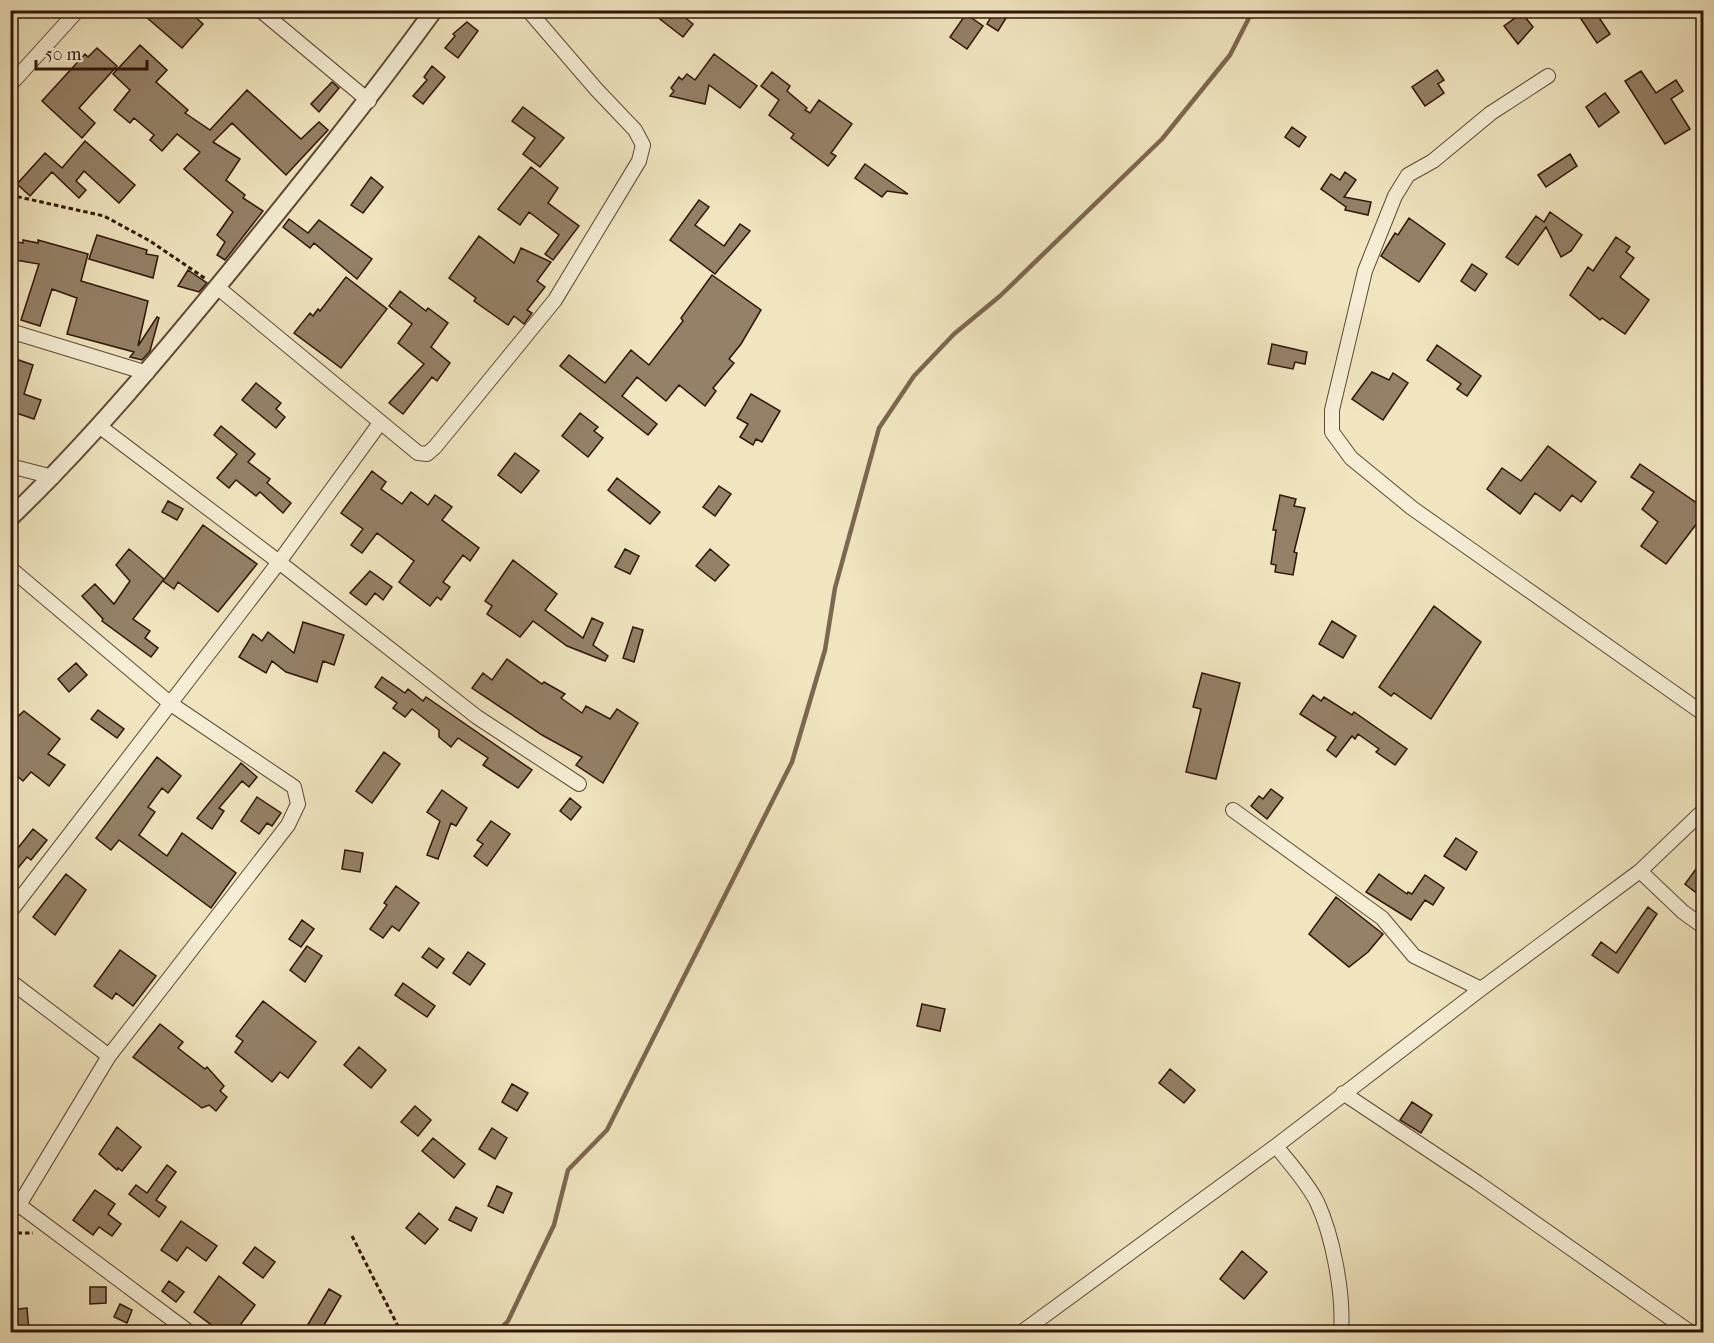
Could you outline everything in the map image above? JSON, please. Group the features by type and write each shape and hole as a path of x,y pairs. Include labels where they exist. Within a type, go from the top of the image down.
{"street":[{"path":"10,85 78,10"},
{"path":"260,10 369,101"},
{"path":"10,518 53,477 147,373 369,101 435,10"},
{"path":"217,287 418,453 427,454 435,447 555,300 639,161 643,145 635,130 528,10"},
{"path":"1548,76 1491,113 1433,160 1408,175 1391,206 1365,271 1332,410 1332,432 1351,458 1412,508 1704,714"},
{"path":"10,331 147,373"},
{"path":"10,912 279,562 380,423"},
{"path":"99,426 279,562 477,717 579,784"},
{"path":"10,466 53,477"},
{"path":"10,568 171,704 294,787 298,804 288,825 109,1056 15,1208 189,1332"},
{"path":"1233,810 1382,918 1414,956 1481,988"},
{"path":"1022,1332 1276,1146 1481,988 1640,871 1704,810"},
{"path":"1640,871 1683,912 1704,927"},
{"path":"10,981 109,1056"},
{"path":"1343,1093 1478,1183 1690,1332"},
{"path":"1276,1146 1305,1183 1324,1220 1340,1295 1341,1332"}],"path":[{"path":"10,195 104,216 150,241 217,287"},
{"path":"352,1236 401,1332"}],"building":[{"path":"138,10 188,10 203,24 182,48"},
{"path":"666,10 676,10 693,24 683,37 660,19"},
{"path":"995,10 1011,10 998,31 987,24"},
{"path":"1575,10 1594,10 1610,34 1597,43"},
{"path":"1522,13 1533,27 1518,44 1504,26"},
{"path":"966,14 983,26 967,49 950,37"},
{"path":"467,22 478,31 458,58 445,48 455,36 453,34"},
{"path":"140,45 167,70 156,82 188,110 185,113 210,130 247,90 301,139 319,122 328,130 286,175 232,123 213,142 240,159 226,180 245,195 243,198 263,211 225,260 217,255 225,242 217,235 233,212 184,169 200,152 177,134 162,151 150,140 154,135 134,118 130,123 114,110 130,90 113,74"},
{"path":"97,48 117,66 79,108 95,123 82,138 42,101 85,54 88,57"},
{"path":"714,54 757,86 740,108 709,85 705,104 670,96 674,91 671,88 679,77 682,80 687,74 695,80"},
{"path":"432,66 445,77 423,104 413,96 427,80 424,77"},
{"path":"1437,70 1444,80 1438,84 1444,93 1425,106 1412,87"},
{"path":"1641,71 1656,93 1676,80 1683,91 1671,99 1690,129 1665,144 1625,81"},
{"path":"772,72 790,86 787,91 807,108 805,110 810,113 819,100 852,124 831,153 836,156 828,166 791,138 794,134 769,115 779,100 761,86"},
{"path":"332,82 339,88 319,112 311,104"},
{"path":"1605,93 1619,112 1599,127 1586,107"},
{"path":"523,107 564,138 540,167 523,154 535,138 512,121"},
{"path":"1292,127 1306,137 1299,147 1285,137"},
{"path":"85,141 135,185 119,203 84,171 76,181 86,190 79,198 52,172 30,196 17,184 45,153 62,168"},
{"path":"1570,154 1577,166 1546,187 1538,175"},
{"path":"865,164 908,194 887,191 882,197 855,178"},
{"path":"531,167 558,188 548,203 579,226 553,260 545,254 559,235 529,212 520,225 498,209"},
{"path":"1345,172 1356,180 1344,197 1371,202 1368,215 1345,210 1346,207 1321,189 1331,174 1340,180"},
{"path":"371,177 383,187 363,213 351,205"},
{"path":"699,200 709,207 695,225 724,246 740,224 750,231 715,274 670,240"},
{"path":"1550,212 1582,235 1571,251 1561,257 1546,227 1518,265 1506,257 1536,216 1544,222"},
{"path":"1409,218 1445,244 1419,282 1381,256 1395,233 1398,235"},
{"path":"289,219 308,233 319,220 372,259 357,279 314,243 310,248 283,227"},
{"path":"97,235 147,250 146,254 158,256 153,278 89,259"},
{"path":"479,236 514,263 521,248 551,262 537,281 545,287 527,310 532,313 524,324 514,316 508,325 474,301 476,298 449,278"},
{"path":"1616,237 1630,247 1626,252 1634,258 1620,277 1649,300 1625,334 1602,318 1600,320 1570,295 1588,267 1593,271"},
{"path":"23,240 38,243 38,240 88,254 81,281 148,301 138,346 157,317 159,318 150,351 142,360 130,357 134,352 67,334 77,298 52,289 40,326 21,320 39,264 10,259 10,241 23,243"},
{"path":"1472,264 1487,274 1475,291 1461,281"},
{"path":"188,270 207,283 199,292 178,286"},
{"path":"712,275 761,310 741,344 729,359 734,363 713,388 716,391 705,406 679,385 666,401 637,377 622,396 657,424 648,435 560,366 569,355 605,383 631,350 649,365 683,321 681,318"},
{"path":"346,277 387,309 341,368 294,333 310,313 313,316 318,309 320,311"},
{"path":"400,291 426,311 428,308 448,323 431,347 450,363 437,381 432,377 403,414 389,403 424,364 398,343 412,324 389,306"},
{"path":"1272,344 1307,352 1305,364 1295,362 1293,369 1268,364"},
{"path":"1437,345 1481,376 1467,396 1457,389 1461,384 1427,360"},
{"path":"10,357 33,365 24,394 41,400 34,419 10,411"},
{"path":"1372,372 1389,380 1393,373 1408,383 1383,420 1352,399"},
{"path":"256,383 281,403 276,409 285,417 276,428 242,400"},
{"path":"751,394 780,411 762,442 756,439 753,445 740,437 748,424 737,418"},
{"path":"580,413 598,427 594,431 603,438 588,457 562,436"},
{"path":"221,426 255,454 248,462 270,479 267,483 291,503 283,513 260,492 256,496 236,480 229,488 217,478 237,454 214,435"},
{"path":"1548,446 1596,482 1581,502 1572,495 1560,511 1535,493 1520,514 1487,489 1502,468 1521,481"},
{"path":"515,453 539,471 521,493 498,475"},
{"path":"1640,464 1704,508 1704,514 1666,564 1641,546 1658,522 1642,509 1654,492 1631,477"},
{"path":"372,471 386,482 381,489 402,504 411,492 428,505 435,495 452,507 442,520 479,548 470,561 463,555 443,582 450,587 441,600 437,597 430,606 399,582 414,561 377,533 362,553 351,545 363,529 341,513"},
{"path":"617,478 660,512 650,524 608,490"},
{"path":"719,486 731,494 715,516 703,507"},
{"path":"1280,495 1296,499 1294,506 1305,508 1294,552 1297,553 1293,575 1275,572 1276,565 1271,564 1276,530 1273,530"},
{"path":"168,501 183,509 177,520 162,512"},
{"path":"203,525 257,564 218,612 178,582 174,589 163,581"},
{"path":"129,549 164,579 133,619 150,631 145,638 158,648 151,657 102,621 103,619 82,596 95,584 114,604 130,581 116,565"},
{"path":"625,549 639,556 630,574 615,567"},
{"path":"710,549 729,565 715,581 696,566"},
{"path":"513,560 557,594 545,610 583,638 592,618 603,623 593,645 608,656 605,661 567,646 533,621 520,637 487,614 492,606 485,601"},
{"path":"370,571 392,587 383,600 375,593 366,605 350,593"},
{"path":"1434,606 1481,642 1431,719 1394,693 1391,696 1379,687"},
{"path":"1332,621 1356,636 1343,658 1319,644"},
{"path":"303,622 344,635 334,665 323,661 317,682 286,672 272,661 266,673 239,657 253,634 262,641 268,632 294,653"},
{"path":"633,627 643,630 634,662 623,658"},
{"path":"507,659 542,684 544,682 565,694 561,698 582,713 586,706 610,719 617,709 638,723 603,783 576,765 582,757 542,735 472,688 483,673 492,680"},
{"path":"76,663 87,675 69,692 58,679"},
{"path":"1202,673 1240,683 1216,779 1186,772 1201,709 1193,707"},
{"path":"382,677 405,693 408,689 423,701 426,697 532,770 518,788 483,765 488,758 458,738 451,747 439,737 439,730 412,709 405,717 393,708 397,703 375,687"},
{"path":"1313,695 1321,701 1324,697 1352,715 1354,712 1407,749 1395,765 1376,752 1379,749 1358,734 1355,739 1352,736 1336,757 1327,750 1336,737 1300,714"},
{"path":"98,710 124,729 117,738 91,719"},
{"path":"24,711 60,739 48,754 65,765 49,786 31,772 23,781 10,770 10,713 16,718"},
{"path":"384,752 400,764 372,803 356,791"},
{"path":"157,757 181,776 168,793 162,788 148,807 155,812 139,835 167,856 182,833 236,873 211,908 119,840 111,850 96,838"},
{"path":"241,763 257,777 249,787 242,781 219,808 224,811 212,829 197,818"},
{"path":"1271,789 1283,798 1267,819 1251,806 1259,796 1263,799"},
{"path":"442,790 467,808 456,826 451,823 438,859 427,855 440,821 427,812"},
{"path":"257,797 281,813 272,826 267,823 259,834 241,821"},
{"path":"570,798 581,807 571,820 560,811"},
{"path":"491,821 510,834 487,866 474,856 483,844 477,840"},
{"path":"33,829 47,840 31,860 27,857 10,878 10,858"},
{"path":"1456,838 1477,852 1466,870 1444,856"},
{"path":"345,850 363,853 360,872 342,869"},
{"path":"1704,858 1704,889 1699,895 1685,884"},
{"path":"66,874 86,890 55,935 33,917"},
{"path":"1379,874 1407,894 1408,892 1412,894 1425,875 1444,888 1433,905 1425,900 1411,920 1366,892"},
{"path":"396,886 419,903 399,931 392,926 383,938 370,929 387,905 384,903"},
{"path":"1336,897 1383,934 1368,952 1349,967 1309,934"},
{"path":"1648,907 1657,914 1618,973 1592,955 1601,942 1616,953"},
{"path":"302,920 314,929 301,947 289,939"},
{"path":"307,946 322,956 305,982 290,970"},
{"path":"429,948 444,959 437,968 422,957"},
{"path":"120,950 156,976 133,1006 116,993 112,999 94,986"},
{"path":"468,952 485,964 470,985 453,973"},
{"path":"403,983 435,1006 427,1017 395,995"},
{"path":"263,1001 316,1042 288,1078 280,1072 272,1082 235,1052 243,1041 236,1036"},
{"path":"922,1004 945,1009 940,1031 917,1026"},
{"path":"160,1024 183,1042 178,1048 205,1069 207,1067 224,1086 220,1091 227,1097 216,1111 209,1105 202,1108 133,1057"},
{"path":"359,1047 386,1070 371,1088 344,1065"},
{"path":"1170,1069 1195,1090 1184,1103 1159,1083"},
{"path":"512,1084 528,1093 517,1111 502,1102"},
{"path":"1412,1102 1432,1115 1421,1133 1400,1120"},
{"path":"415,1106 431,1120 418,1136 401,1122"},
{"path":"117,1127 141,1147 122,1171 118,1168 117,1170 99,1154"},
{"path":"492,1128 507,1138 495,1159 479,1149"},
{"path":"433,1138 465,1164 454,1178 422,1151"},
{"path":"167,1165 176,1172 156,1200 166,1207 159,1217 129,1194 136,1185 147,1193"},
{"path":"497,1186 512,1193 503,1213 488,1206"},
{"path":"95,1190 115,1204 108,1214 121,1224 112,1236 99,1227 93,1235 73,1220"},
{"path":"456,1207 477,1218 471,1231 449,1220"},
{"path":"419,1213 438,1229 425,1244 406,1228"},
{"path":"181,1221 217,1246 206,1261 187,1247 177,1261 161,1250"},
{"path":"255,1247 275,1262 263,1278 243,1263"},
{"path":"1242,1251 1267,1272 1244,1299 1220,1279"},
{"path":"219,1276 255,1305 235,1332 221,1332 194,1312"},
{"path":"169,1281 184,1292 176,1302 162,1291"},
{"path":"90,1287 106,1287 106,1303 90,1304"},
{"path":"329,1289 341,1296 320,1332 316,1332 307,1326"},
{"path":"120,1304 132,1310 127,1323 114,1317"},
{"path":"27,1308 29,1332 10,1332 10,1310"}],"waterway":[{"path":"497,1332 508,1321 554,1225 568,1170 607,1130 792,762 825,650 835,588 879,428 914,376 954,334 1000,296 1162,139 1230,55 1253,10"}]}
